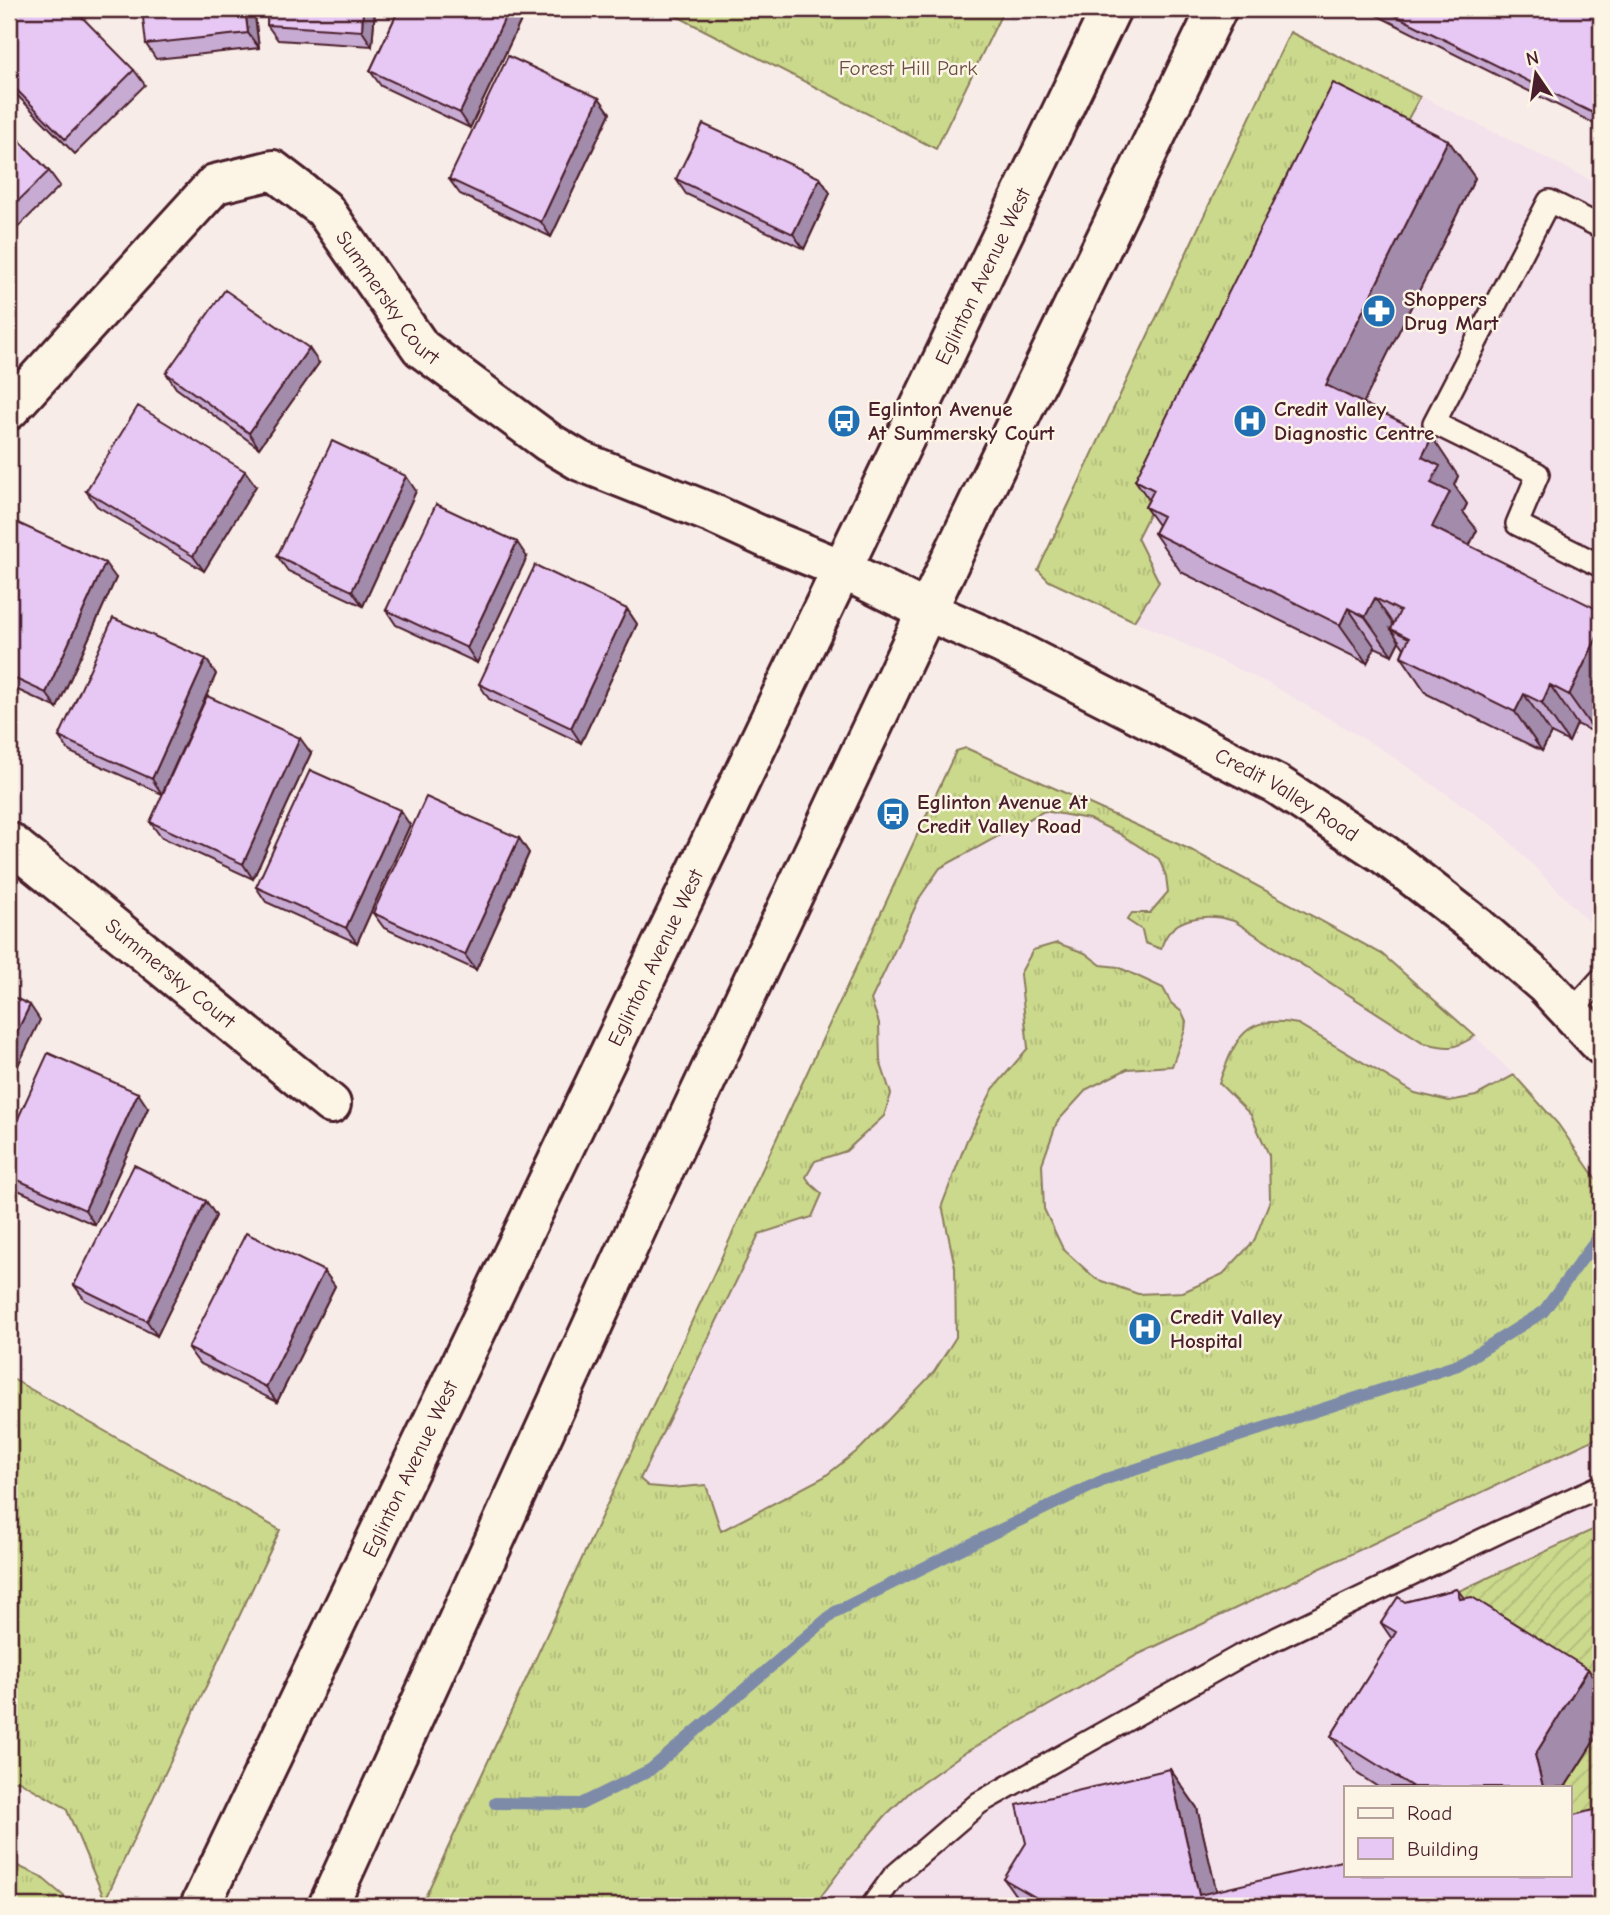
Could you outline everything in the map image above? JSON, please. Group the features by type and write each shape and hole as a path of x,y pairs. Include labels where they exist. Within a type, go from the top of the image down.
{"main road":[{"name":"Eglinton Avenue West","path":"200,1906 1111,9"},
{"path":"328,1906 646,1208 927,611 1217,9"},
{"name":"Summersky Court","path":"9,410 215,184 273,170 324,209 421,348 548,442 580,461 842,569"},
{"name":"Credit Valley Road","path":"842,569 1000,643 1276,784 1385,855 1457,911 1546,986 1601,1045"},
{"name":"Summersky Court","path":"9,842 331,1104"}],"lane":[{"path":"1601,228 1549,201 1434,423 1538,474 1517,524 1601,566"},
{"path":"1571,1012 1601,979"},
{"path":"872,1906 894,1876 979,1803 1240,1656 1601,1486"}],"shaded area":[{"path":"1290,32 1601,185 1601,934 1496,828 1386,752 1270,684 1049,581 1038,570"},
{"name":"Credit Valley Hospital","path":"966,748 1191,850 1382,954 1475,1036 1514,1075 1558,1124 1601,1186 1601,1906 421,1906 956,751"}],"green space":[{"name":"Forest Hill Park","path":"663,9 1004,9 936,149"},
{"path":"1290,32 1420,97 1403,128 1206,402 1137,538 1159,582 1134,621 1049,581 1038,570"},
{"path":"966,748 1191,850 1382,954 1475,1036 1451,1047 1424,1043 1234,921 1212,917 1190,919 1172,929 1161,949 1145,943 1142,930 1127,920 1132,913 1150,913 1168,892 1166,876 1159,859 1118,833 1089,819 1044,811 940,868 920,897 871,1000 879,1023 880,1061 891,1094 884,1116 846,1151 815,1161 806,1177 822,1194 812,1217 759,1234 640,1479 648,1486 671,1488 706,1485 721,1531 824,1477 861,1448 934,1372 956,1337 955,1267 942,1205 967,1140 993,1089 1028,1048 1020,974 1033,950 1057,943 1085,953 1101,965 1118,967 1163,988 1186,1021 1172,1066 1127,1069 1087,1089 1057,1122 1042,1164 1044,1209 1063,1249 1096,1279 1138,1294 1183,1292 1223,1274 1254,1241 1270,1200 1269,1155 1251,1115 1219,1083 1237,1042 1254,1026 1280,1022 1298,1024 1415,1093 1449,1101 1476,1096 1514,1075 1558,1124 1601,1186 1601,1436 1139,1654 961,1755 912,1790 886,1815 850,1857 814,1906 421,1906 956,751"},
{"path":"9,1377 280,1530 105,1900 66,1808 19,1781 9,1781"},
{"path":"1601,1526 1601,1699 1396,1620"},
{"path":"1601,1730 1601,1853 1572,1855 1572,1786 1566,1786"},
{"path":"9,1862 40,1876 73,1906 9,1906"}],"building":[{"path":"20,9 74,9 134,70 65,139 9,82 9,19"},
{"path":"142,9 245,9 248,33 146,44"},
{"path":"268,9 363,9 362,31 267,25"},
{"path":"399,9 509,9 460,113 370,71"},
{"path":"1382,9 1601,9 1601,117"},
{"path":"508,56 599,98 541,222 449,179"},
{"path":"1333,83 1448,140 1326,385 1432,437 1422,457 1440,466 1431,483 1450,492 1432,527 1601,611 1601,629 1569,695 1550,685 1542,703 1524,694 1515,712 1401,656 1409,638 1391,629 1400,611 1375,598 1365,617 1348,608 1340,625 1154,533 1163,516 1145,507 1154,490 1135,480"},
{"path":"703,124 820,178 793,234 676,179"},
{"path":"9,130 49,171 9,210"},
{"path":"225,290 309,348 249,433 166,373"},
{"path":"138,406 245,471 193,556 86,491"},
{"path":"332,441 406,476 352,591 277,556"},
{"path":"436,504 517,542 467,648 386,610"},
{"path":"9,519 105,563 46,693 9,676"},
{"path":"535,565 627,609 571,728 479,684"},
{"path":"113,618 206,659 152,779 59,737"},
{"path":"207,696 300,738 243,864 150,822"},
{"path":"310,770 400,810 346,928 256,887"},
{"path":"426,797 519,838 465,955 373,913"},
{"path":"9,995 30,1005 9,1048"},
{"path":"48,1053 138,1093 85,1210 9,1176 9,1138"},
{"path":"134,1165 206,1201 147,1321 74,1285"},
{"path":"246,1233 324,1271 266,1387 188,1348"},
{"path":"1457,1589 1460,1599 1472,1597 1588,1669 1535,1755 1543,1786 1411,1786 1331,1736 1396,1632 1381,1623 1398,1597 1405,1602"},
{"path":"1170,1769 1199,1895 1344,1860 1344,1876 1572,1876 1572,1815 1601,1808 1601,1906 1042,1906 1040,1900 1004,1879 1026,1843 1017,1805"}],"waterway":[{"path":"495,1803 581,1804 650,1770 835,1612 1106,1479 1458,1365 1543,1312 1600,1235"}],"place":[{"name":"Shoppers Drug Mart","path":"1379,311"},
{"name":"Eglinton Avenue At Summersky Court","path":"844,421"},
{"name":"Credit Valley Diagnostic Centre","path":"1250,421"},
{"name":"Eglinton Avenue At Credit Valley Road","path":"893,814"},
{"name":"Credit Valley Hospital","path":"1145,1329"}]}
